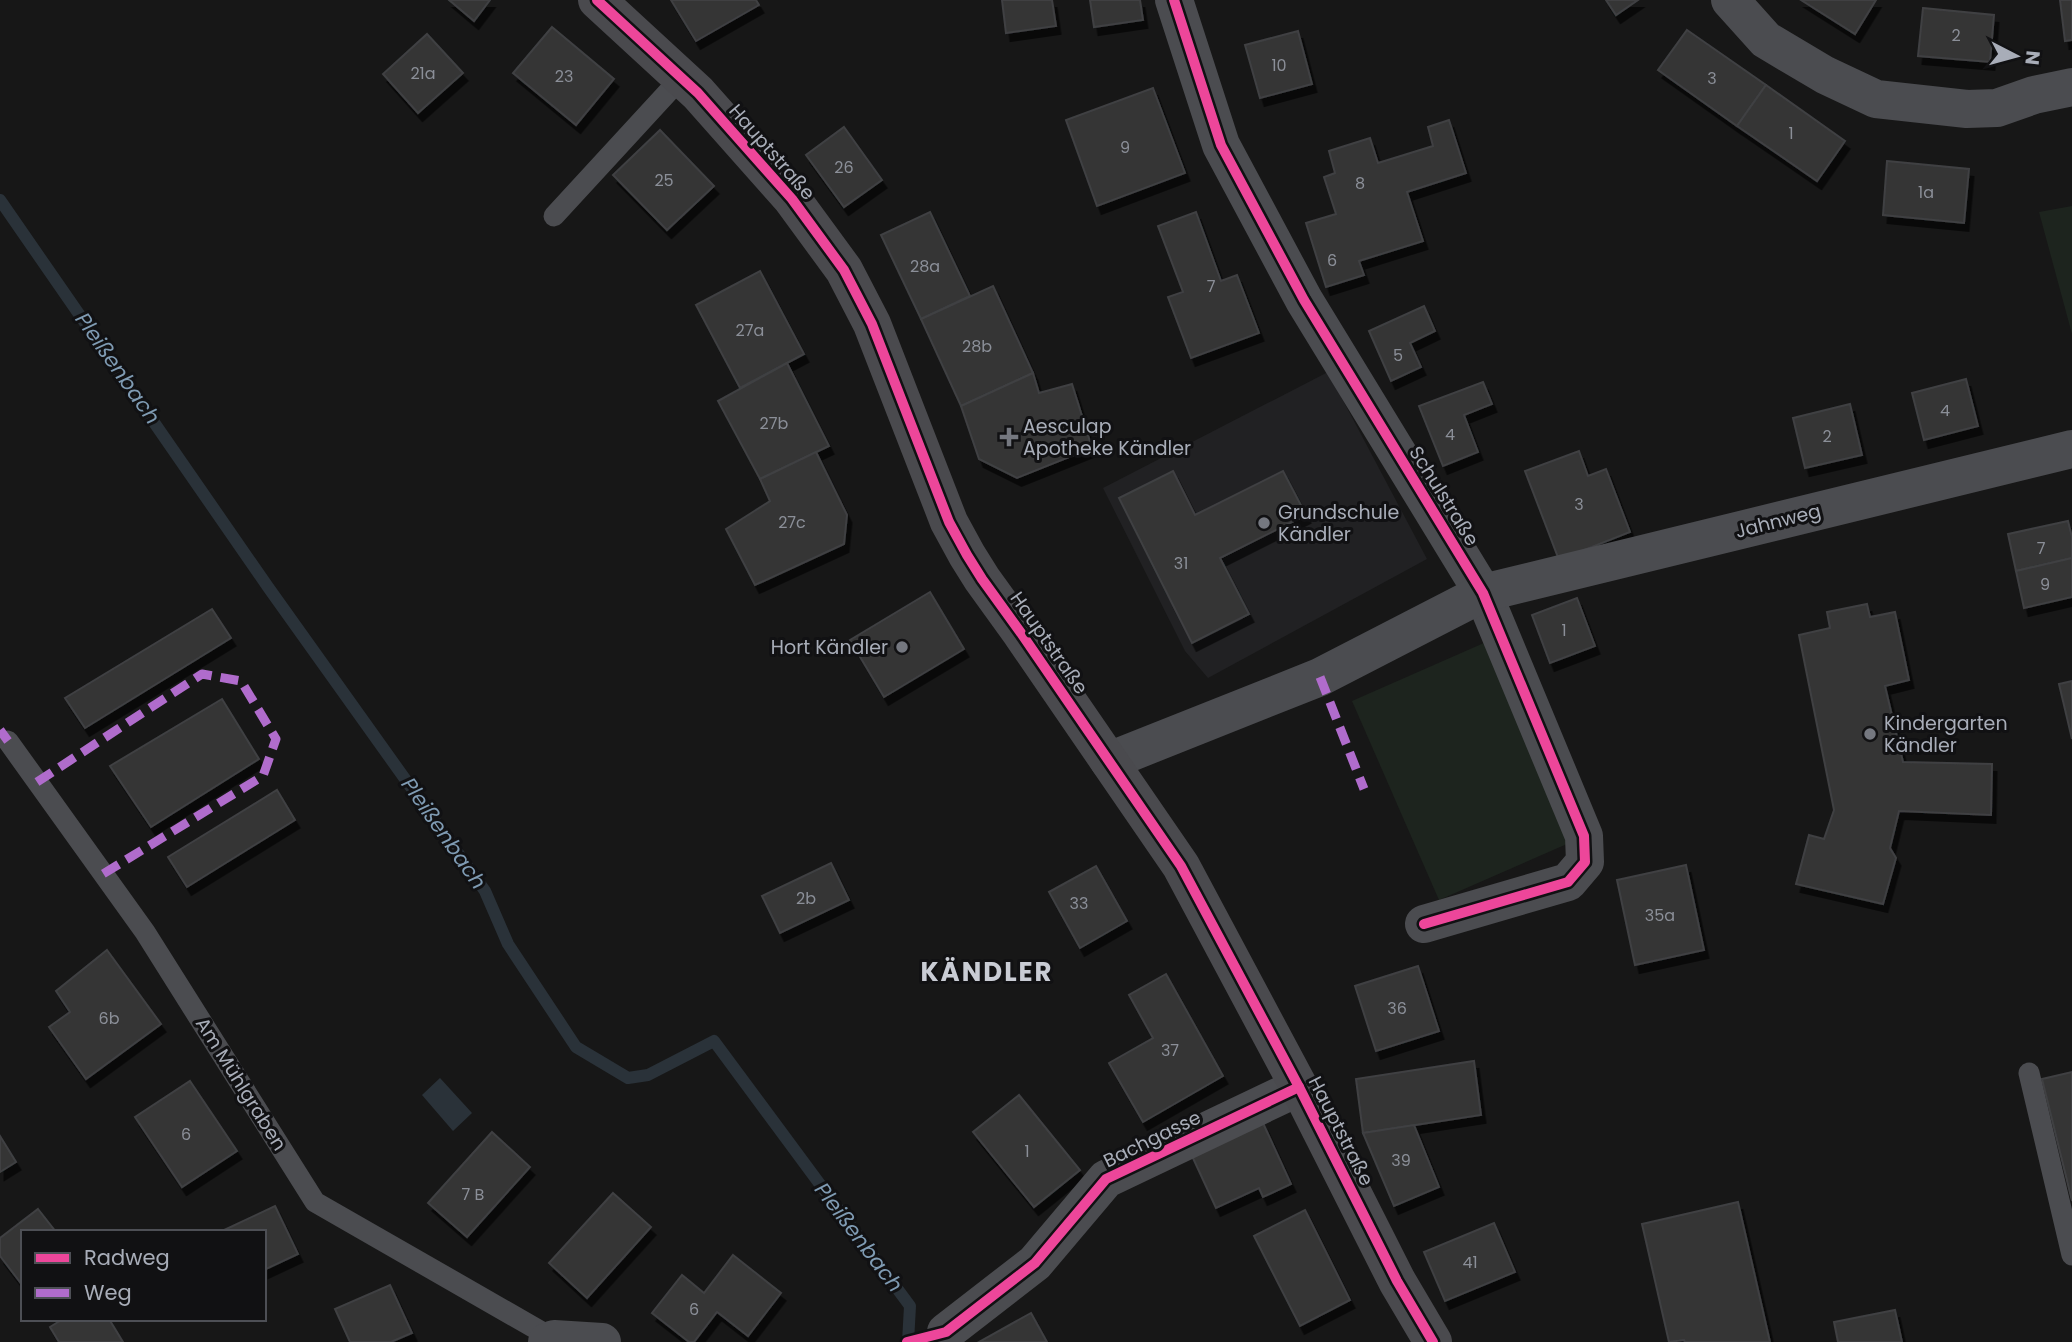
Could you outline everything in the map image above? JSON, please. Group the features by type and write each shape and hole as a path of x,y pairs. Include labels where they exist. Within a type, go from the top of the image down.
{"street":[{"name":"Hauptstraße","path":"597,0 698,93 792,199 845,270 872,324 949,522 982,579 1181,866 1299,1087 1397,1281 1433,1342"},
{"name":"Schulstraße","path":"1174,0 1221,145 1304,300 1483,593 1584,836 1585,862 1568,882 1424,924"},
{"path":"1730,0 1766,40 1825,75 1876,99 1967,109 1997,108 2034,95 2072,87"},
{"name":"Jahnweg","path":"1483,593 2072,449"},
{"path":"1110,761 1320,677 1483,593"},
{"name":"Bachgasse","path":"946,1332 1035,1263 1107,1179 1299,1087"},
{"path":"551,1340 602,1342"}],"lane":[{"path":"554,216 681,78"},
{"name":"Am Mühlgraben","path":"8,741 145,932 315,1202 551,1340"},
{"path":"2029,1073 2072,1255"}],"shaded area":[{"path":"2072,206 2072,334 2039,212"},
{"name":"Grundschule Kändler","path":"1328,372 1427,559 1208,678 1185,651 1103,488"},
{"path":"1493,639 1576,840 1439,900 1352,701"},
{"path":"440,1078 472,1113 453,1131 422,1095"}],"building":[{"path":"449,0 490,0 474,21"},
{"path":"671,0 756,0 759,5 696,41"},
{"path":"1002,0 1052,0 1056,26 1006,33"},
{"path":"1090,0 1140,0 1143,20 1094,27"},
{"path":"1606,0 1638,0 1616,15"},
{"path":"1801,0 1876,0 1855,34"},
{"path":"2060,0 2072,0 2072,40 2065,41"},
{"path":"1923,8 1994,15 1990,62 1918,56"},
{"path":"552,27 614,79 576,125 513,73"},
{"path":"1687,30 1766,85 1737,126 1658,70"},
{"path":"1298,31 1312,84 1260,98 1245,45"},
{"path":"427,34 463,73 418,113 383,74"},
{"path":"1766,85 1845,141 1817,181 1737,126"},
{"path":"1153,88 1185,173 1097,206 1066,120"},
{"path":"1449,120 1466,173 1407,192 1423,241 1359,261 1364,275 1326,287 1306,223 1336,214 1324,177 1335,173 1329,151 1370,138 1378,163 1433,146 1428,127"},
{"path":"844,127 882,180 844,207 806,155"},
{"path":"660,130 714,186 667,230 613,175"},
{"path":"1887,161 1969,169 1964,223 1883,215"},
{"path":"930,212 970,296 921,319 881,235"},
{"path":"1196,212 1221,281 1237,275 1259,333 1191,358 1168,297 1183,292 1158,226"},
{"path":"760,271 804,354 740,388 696,305"},
{"path":"993,286 1033,373 961,406 921,319"},
{"path":"1424,306 1435,331 1410,343 1421,367 1391,381 1369,331"},
{"path":"787,363 829,446 760,479 718,401"},
{"path":"1033,373 1039,393 1072,384 1092,448 1017,478 979,459 961,406"},
{"path":"1966,379 1978,426 1924,440 1912,393"},
{"path":"1483,382 1492,404 1464,415 1478,452 1443,466 1419,406"},
{"path":"1850,404 1862,455 1805,468 1793,418"},
{"path":"1579,451 1588,476 1606,469 1630,532 1559,560 1525,471"},
{"path":"816,452 847,515 844,544 755,585 726,529 770,501 760,479"},
{"path":"1173,471 1195,515 1283,471 1306,515 1220,558 1249,614 1192,643 1119,498"},
{"path":"2068,521 2072,537 2072,558 2016,571 2008,534"},
{"path":"2072,558 2072,597 2024,608 2016,571"},
{"path":"930,592 964,649 884,697 850,640"},
{"path":"1577,598 1595,646 1550,663 1532,615"},
{"path":"1867,604 1870,617 1895,612 1909,680 1885,686 1903,762 1992,764 1991,815 1899,811 1890,848 1896,858 1883,904 1796,884 1809,835 1824,839 1834,810 1799,635 1830,628 1827,612"},
{"path":"212,609 231,638 85,728 65,698"},
{"path":"2072,681 2072,739 2059,684"},
{"path":"222,699 259,759 151,827 110,766"},
{"path":"277,790 295,820 187,887 168,857"},
{"path":"831,863 849,900 780,933 762,896"},
{"path":"1686,865 1704,950 1635,965 1617,880"},
{"path":"1096,866 1127,921 1080,948 1049,892"},
{"path":"107,950 161,1024 86,1079 49,1027 70,1012 56,991"},
{"path":"1418,966 1439,1031 1376,1051 1355,986"},
{"path":"1166,974 1223,1076 1143,1122 1109,1063 1153,1038 1129,995"},
{"path":"1474,1061 1481,1115 1363,1133 1356,1079"},
{"path":"2072,1072 2072,1201 2042,1079"},
{"path":"190,1081 237,1151 182,1187 135,1117"},
{"path":"1019,1095 1080,1170 1034,1207 973,1132"},
{"path":"1263,1123 1291,1184 1263,1197 1259,1188 1216,1208 1192,1156"},
{"path":"1414,1125 1439,1187 1394,1206 1363,1133"},
{"path":"492,1132 530,1167 467,1237 428,1203"},
{"path":"0,1136 16,1162 0,1172"},
{"path":"613,1193 651,1227 587,1298 549,1263"},
{"path":"1738,1202 1770,1342 1669,1342 1642,1224"},
{"path":"275,1206 298,1254 266,1269 266,1230 224,1230"},
{"path":"38,1209 54,1230 21,1230 21,1283 0,1256 0,1238"},
{"path":"1305,1210 1350,1300 1300,1326 1254,1236"},
{"path":"1494,1223 1515,1272 1445,1301 1424,1252"},
{"path":"733,1255 781,1293 748,1336 717,1312 694,1342 689,1342 652,1313 682,1275 704,1293"},
{"path":"390,1285 412,1333 391,1342 350,1342 335,1309"},
{"path":"1895,1310 1902,1342 1838,1342 1834,1322"},
{"path":"1031,1313 1047,1342 979,1342"},
{"path":"60,1321 110,1321 123,1342 59,1342 50,1327"}],"waterway":[{"name":"Pleißenbach","path":"0,200 268,587 485,891 508,944 576,1047 628,1078 648,1075 714,1041 910,1306 908,1342"}],"marked path":[{"path":"37,782 202,674 241,681 276,739 263,776 103,874"},
{"path":"1320,677 1364,789"},
{"path":"0,730 8,741"}],"cycle path":[{"path":"597,0 698,93 792,199 844,270 872,324 949,522 967,555 1181,866 1299,1087 1397,1281 1433,1342"},
{"path":"1174,0 1221,145 1304,300 1483,593 1584,836 1585,862 1568,882 1424,924"},
{"path":"907,1342 946,1332 1035,1263 1106,1179 1299,1087"}],"place":[{"name":"Aesculap Apotheke Kändler","path":"1009,437"},
{"name":"Grundschule Kändler","path":"1264,523"},
{"name":"Hort Kändler","path":"902,647"},
{"name":"Kindergarten Kändler","path":"1870,734"}],"district":[{"name":"KÄNDLER","path":"987,972"}]}
